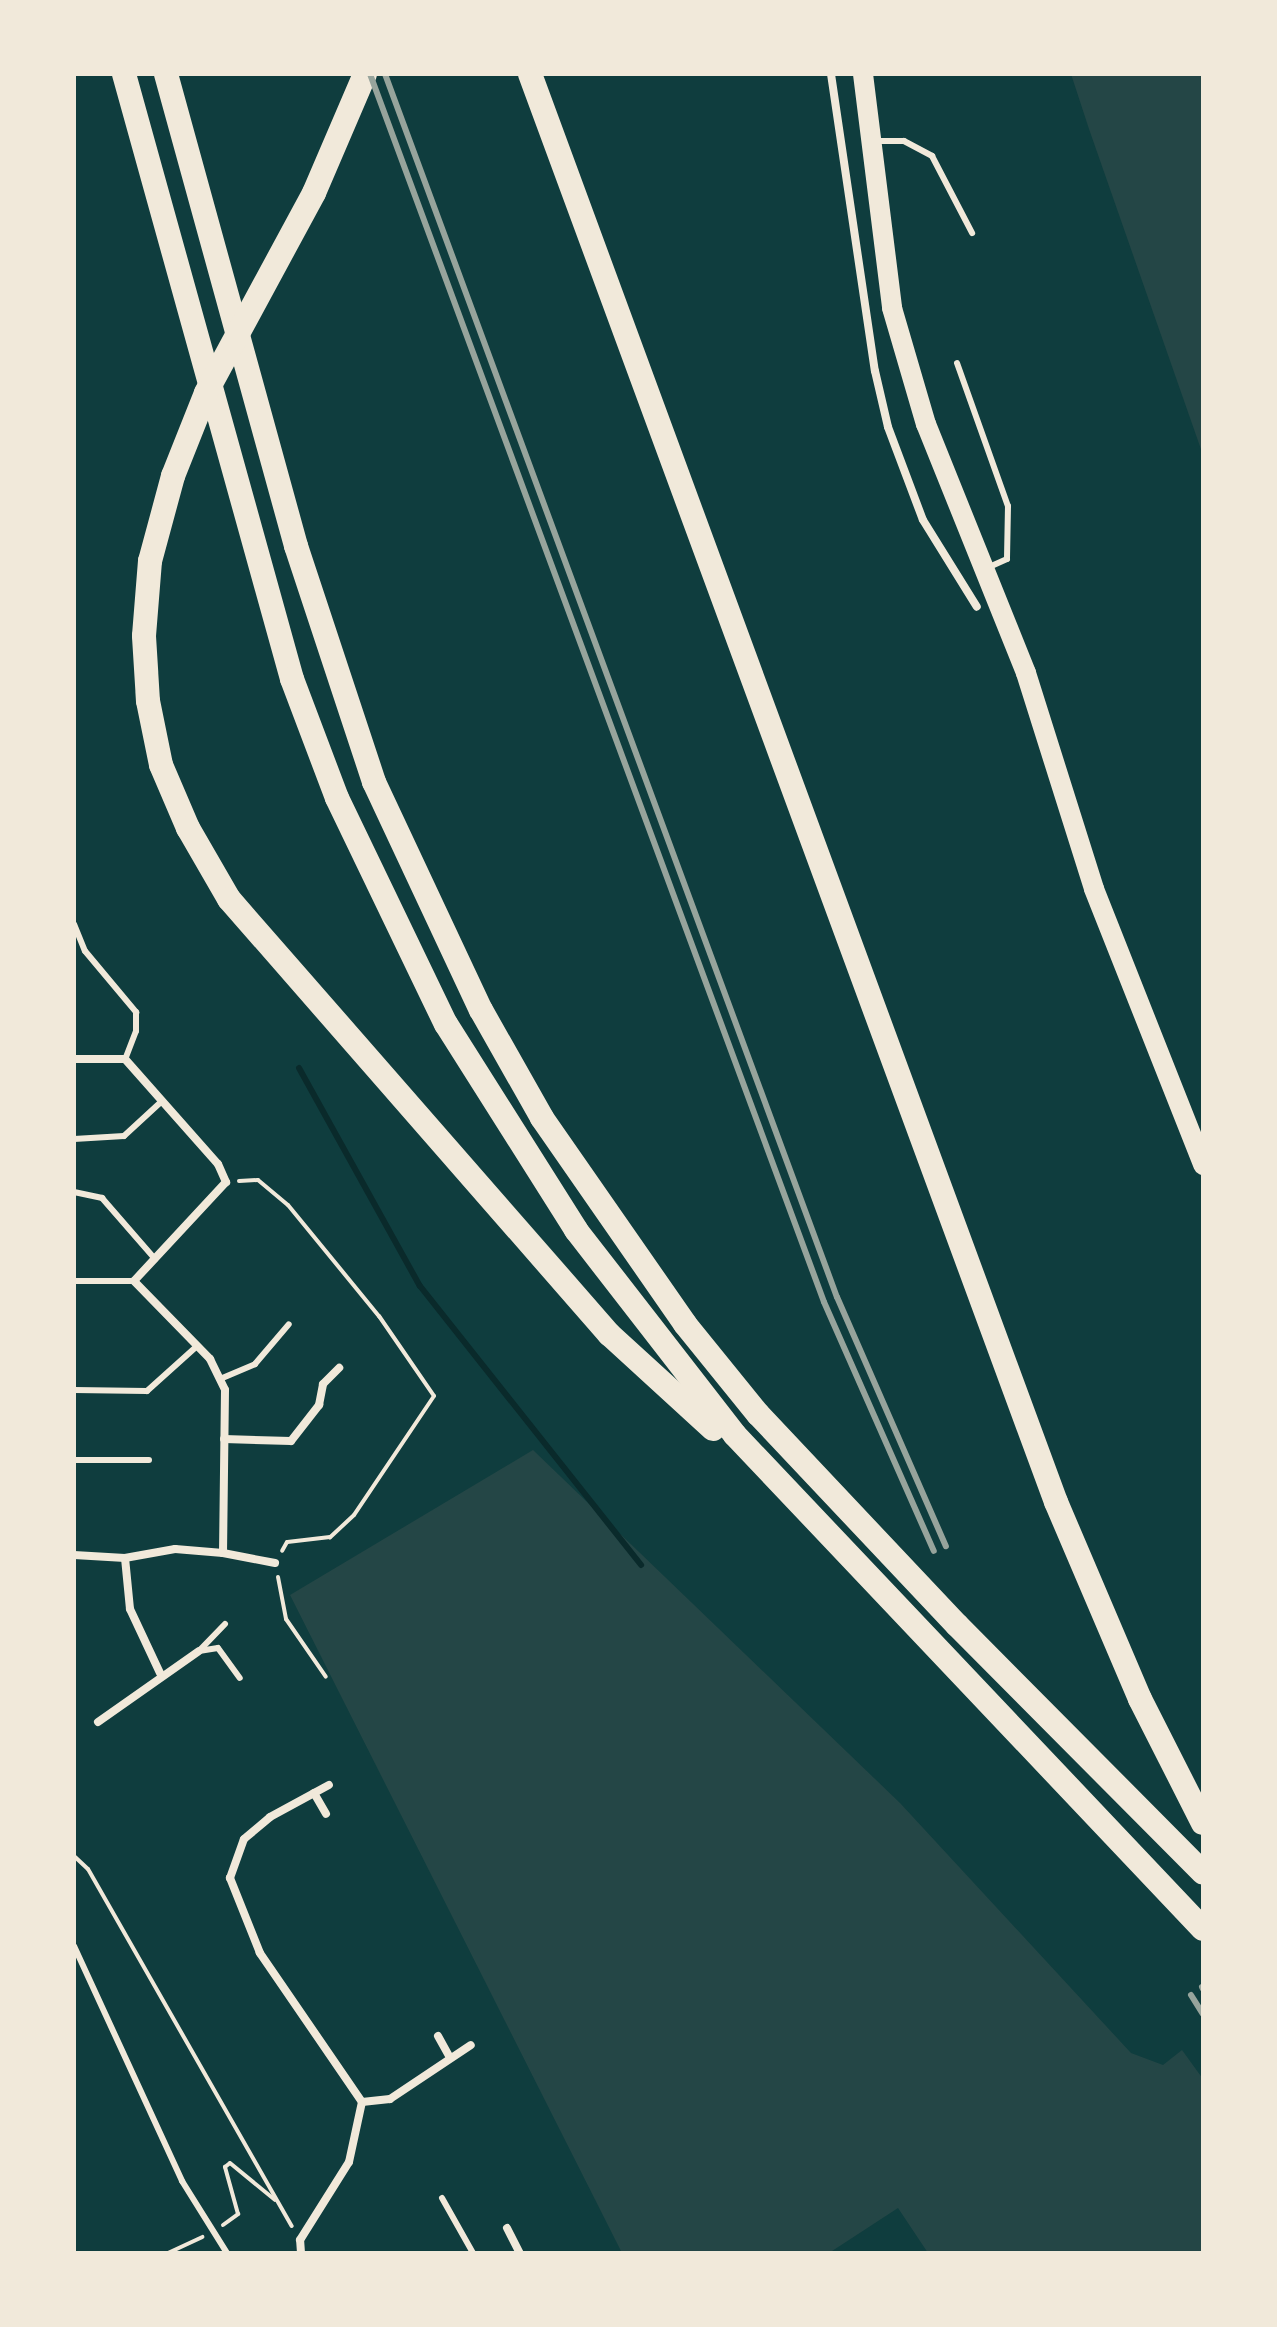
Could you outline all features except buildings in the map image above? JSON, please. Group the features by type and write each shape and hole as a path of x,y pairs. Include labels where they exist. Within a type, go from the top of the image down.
{"highway":[{"path":"124,74 292,679 337,798 388,912 446,1024 576,1230 678,1366 813,1519 1203,1929"},
{"path":"166,74 296,546 374,782 481,1010 542,1118 685,1324 758,1414 957,1625 1203,1873"},
{"path":"365,74 314,193 206,393 173,476 150,561 144,636 148,701 161,765 188,828 229,899 609,1334 813,1519"},
{"path":"530,74 1056,1502 1140,1699 1203,1823"}],"main road":[{"path":"863,74 892,308 926,424 1026,673 1094,889 1203,1165"}],"street":[{"path":"831,74 875,371 888,427 923,520 977,607"},
{"path":"74,1059 125,1059 218,1164 226,1182 134,1281 197,1346 225,1390 223,1553"},
{"path":"224,1439 291,1441 319,1405 323,1384 339,1368"},
{"path":"74,1555 125,1558 175,1549 223,1553 275,1563"},
{"path":"125,1558 130,1609 160,1673"},
{"path":"98,1722 160,1673 199,1651"},
{"path":"301,2253 300,2240 349,2162 363,2117 362,2102 260,1953 230,1878 244,1839 270,1817 329,1785"},
{"path":"314,1793 326,1814"},
{"path":"438,2036 449,2056"},
{"path":"362,2102 390,2099 449,2056 471,2045"},
{"path":"507,2228 520,2253"}],"lane":[{"path":"871,141 904,141 932,156 972,233"},
{"path":"957,363 1008,506 1007,559 984,570"},
{"path":"74,924 85,951 136,1012 136,1031 125,1059"},
{"path":"74,1139 124,1136 162,1101"},
{"path":"74,1192 102,1198 155,1259"},
{"path":"74,1281 134,1281"},
{"path":"220,1379 255,1364 289,1324"},
{"path":"74,1390 147,1391 197,1346"},
{"path":"74,1460 149,1460"},
{"path":"199,1651 225,1624"},
{"path":"199,1651 218,1648 240,1678"},
{"path":"74,1946 182,2181 217,2230 227,2253"},
{"path":"442,2198 473,2253"}],"path":[{"path":"275,1563 286,1619 326,1677"},
{"path":"74,1856 88,1869 300,2240"},
{"path":"168,2253 217,2230 238,2214 225,2167 230,2163 280,2204"}],"shaded area":[{"path":"1071,74 1203,74 1203,455 1089,129"},
{"path":"533,1450 900,1803 1131,2053 1163,2065 1182,2050 1203,2079 1203,2253 928,2253 898,2208 829,2253 622,2253 290,1595"}],"waterway":[{"path":"299,1068 420,1286 641,1565"}],"railway":[{"path":"370,74 824,1302 934,1551"},
{"path":"385,74 837,1297 946,1546"},
{"path":"1191,1995 1203,2014"}]}
